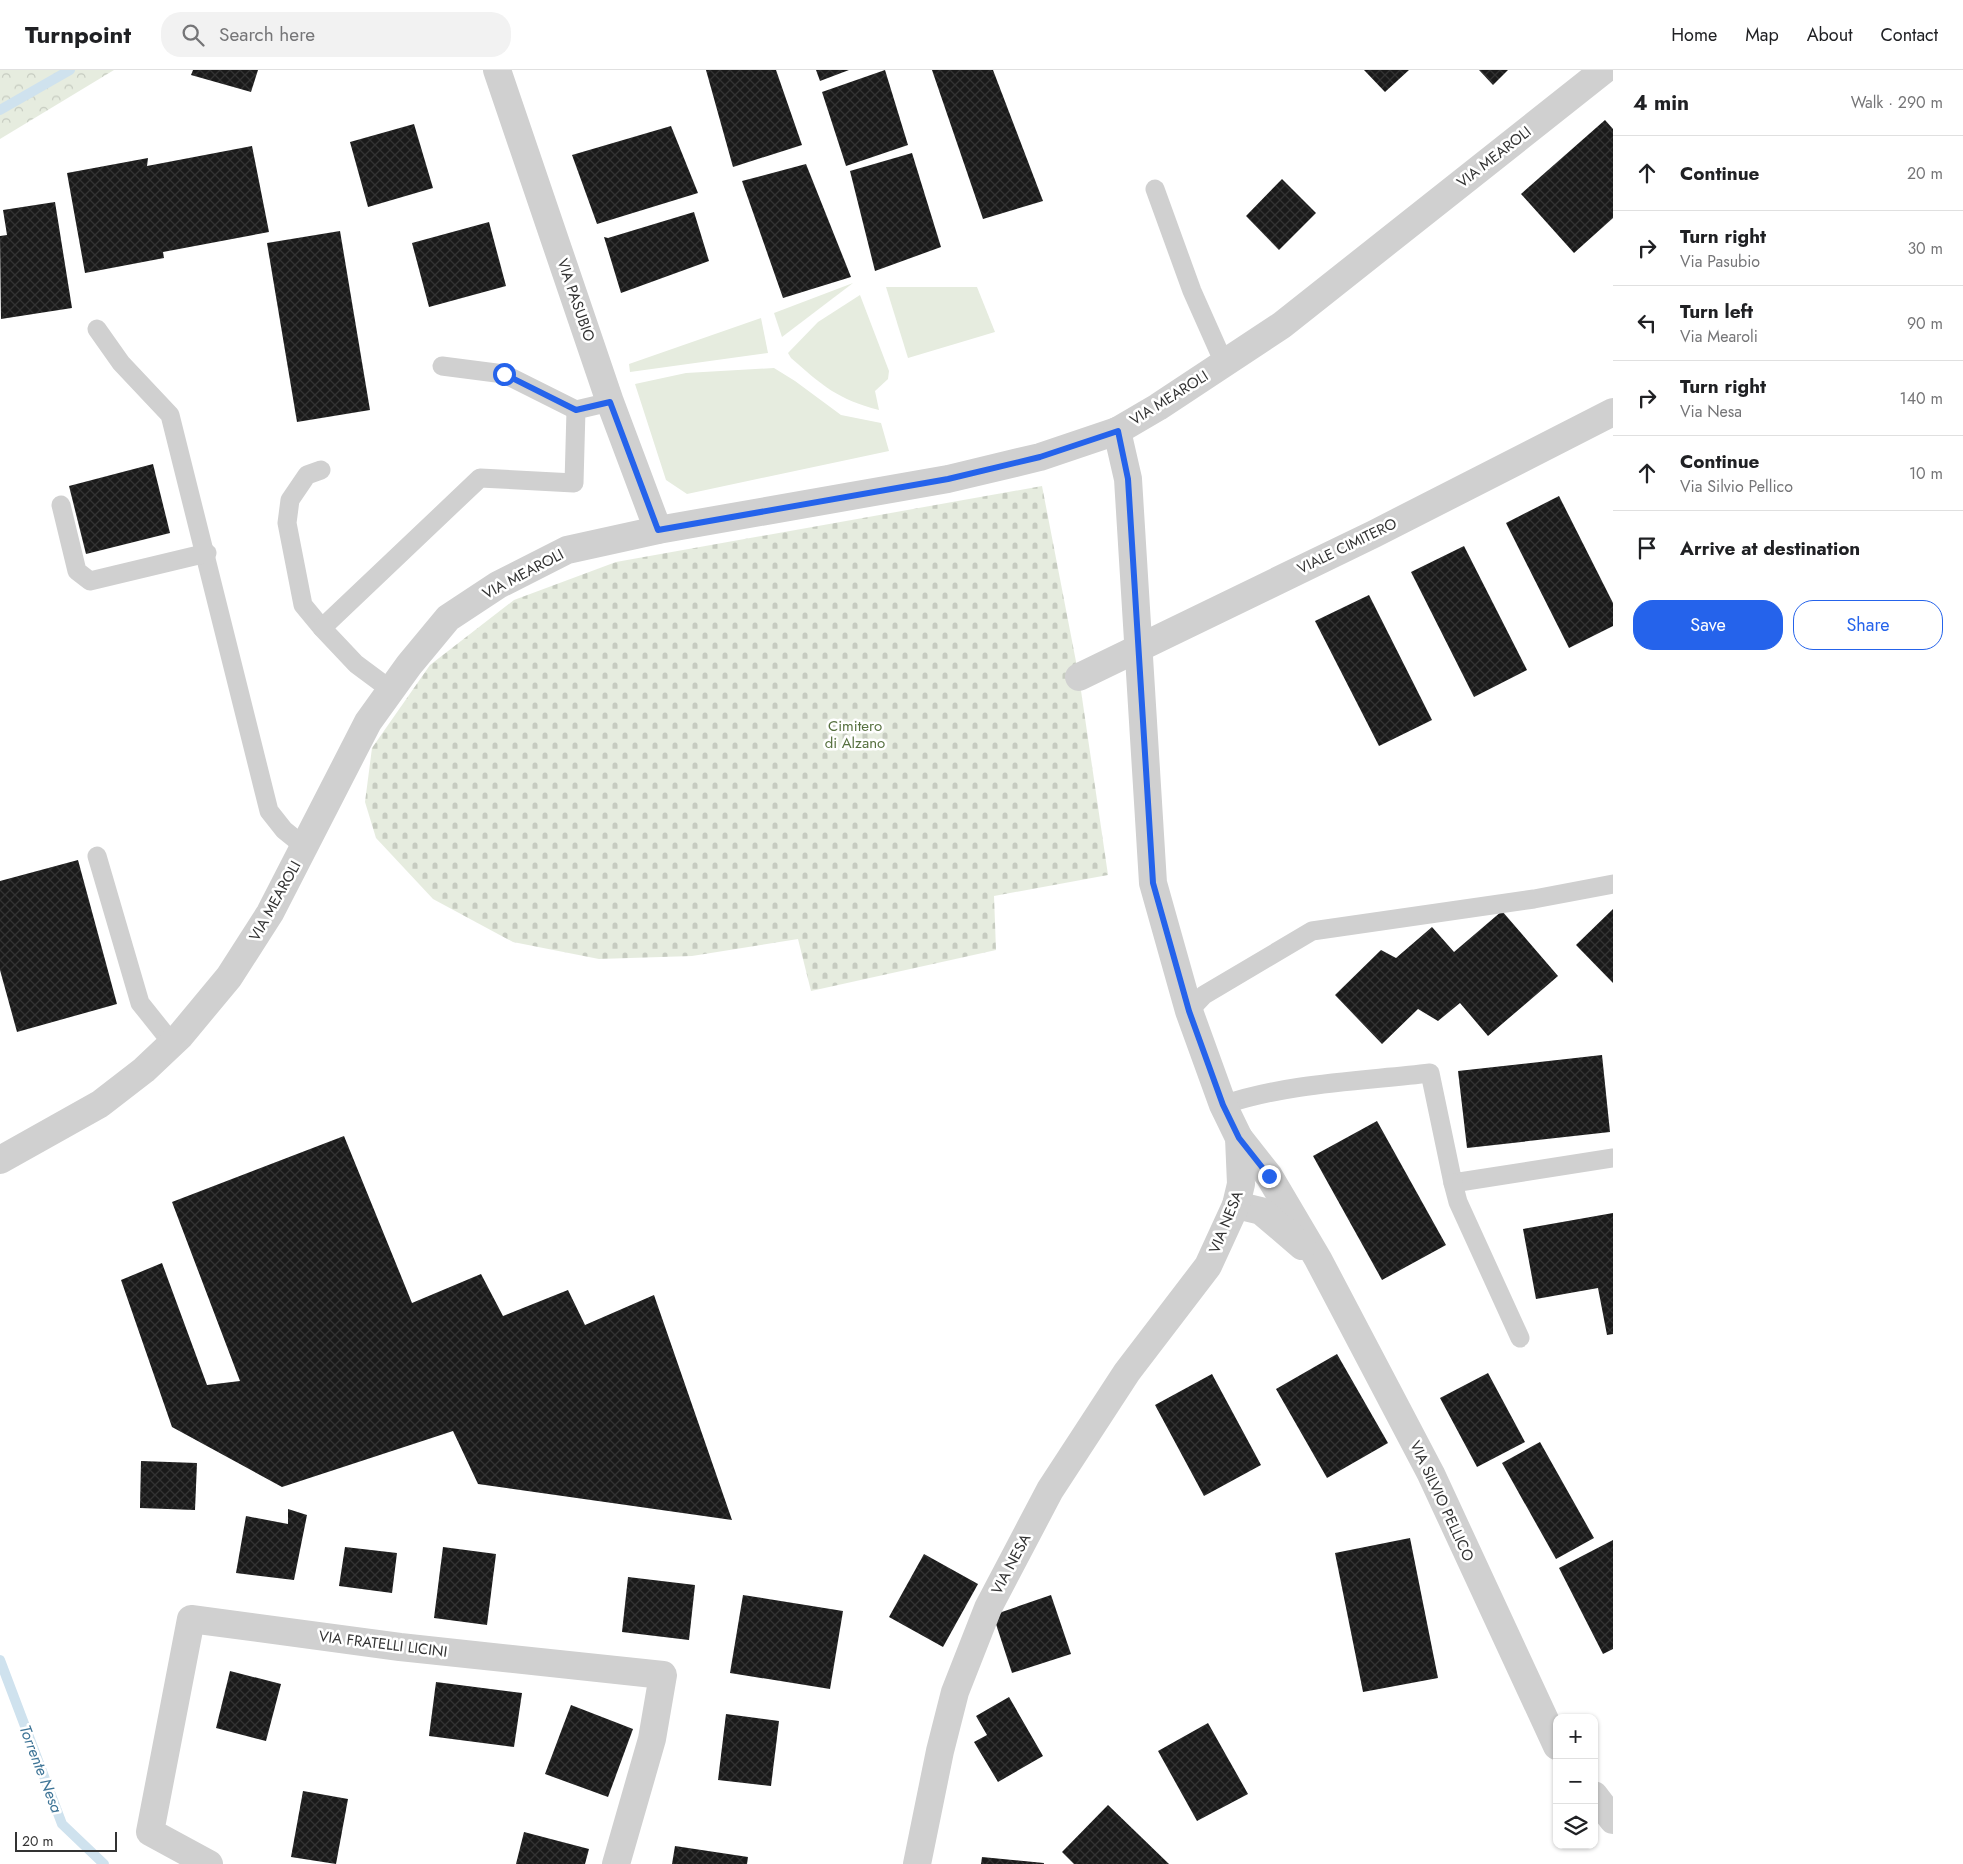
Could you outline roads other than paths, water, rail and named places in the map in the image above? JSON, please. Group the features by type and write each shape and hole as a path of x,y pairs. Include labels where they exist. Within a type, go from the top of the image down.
{"street":[{"name":"VIA PASUBIO","path":"497,70 610,402 658,530"},
{"name":"VIA MEAROLI","path":"3,1159 100,1104 144,1070 172,1042 229,977 270,913 368,722 448,618 498,585 567,550 658,530 948,479 1040,457 1118,431 1282,325 1604,70"},
{"name":"VIALE CIMITERO","path":"1079,676 1374,534 1613,412"},
{"name":"VIA NESA","path":"917,1864 940,1751 955,1692 988,1608 1050,1490 1127,1372 1208,1266 1236,1204 1241,1184 1239,1138 1223,1105 1189,1011 1153,883 1128,479 1118,431"},
{"name":"VIA SILVIO PELLICO","path":"1239,1138 1269,1176 1318,1260 1431,1474 1553,1737"},
{"name":"VIA SILVIO PELLICO","path":"1236,1204 1261,1211 1318,1260"},
{"name":"VIA FRATELLI LICINI","path":"209,1864 150,1832 191,1619 400,1647 663,1675 652,1739 616,1864"},
{"path":"1598,1800 1613,1820"}],"lane":[{"path":"1155,189 1192,291 1224,363"},
{"path":"98,329 121,363 170,415 269,811 284,830 305,846"},
{"path":"442,366 504,374 576,410 610,402"},
{"path":"322,628 480,478 574,483 576,410"},
{"path":"321,470 307,476 290,500 287,523 303,605 356,664 391,690"},
{"path":"61,506 77,571 90,581 206,553"},
{"path":"97,856 140,1003 172,1042"},
{"path":"1189,1011 1204,995 1312,931 1534,899 1613,884"},
{"path":"1223,1105 1244,1098 1280,1091 1430,1073 1458,1202 1520,1338"},
{"path":"1453,1183 1613,1158"}],"waterway":[{"name":"Torrente Nesa","path":"0,110 70,70"},
{"name":"Torrente Nesa","path":"0,1660 62,1824 104,1864"}],"park label":[{"name":"Cimitero di Alzano","path":"855,734"}]}
